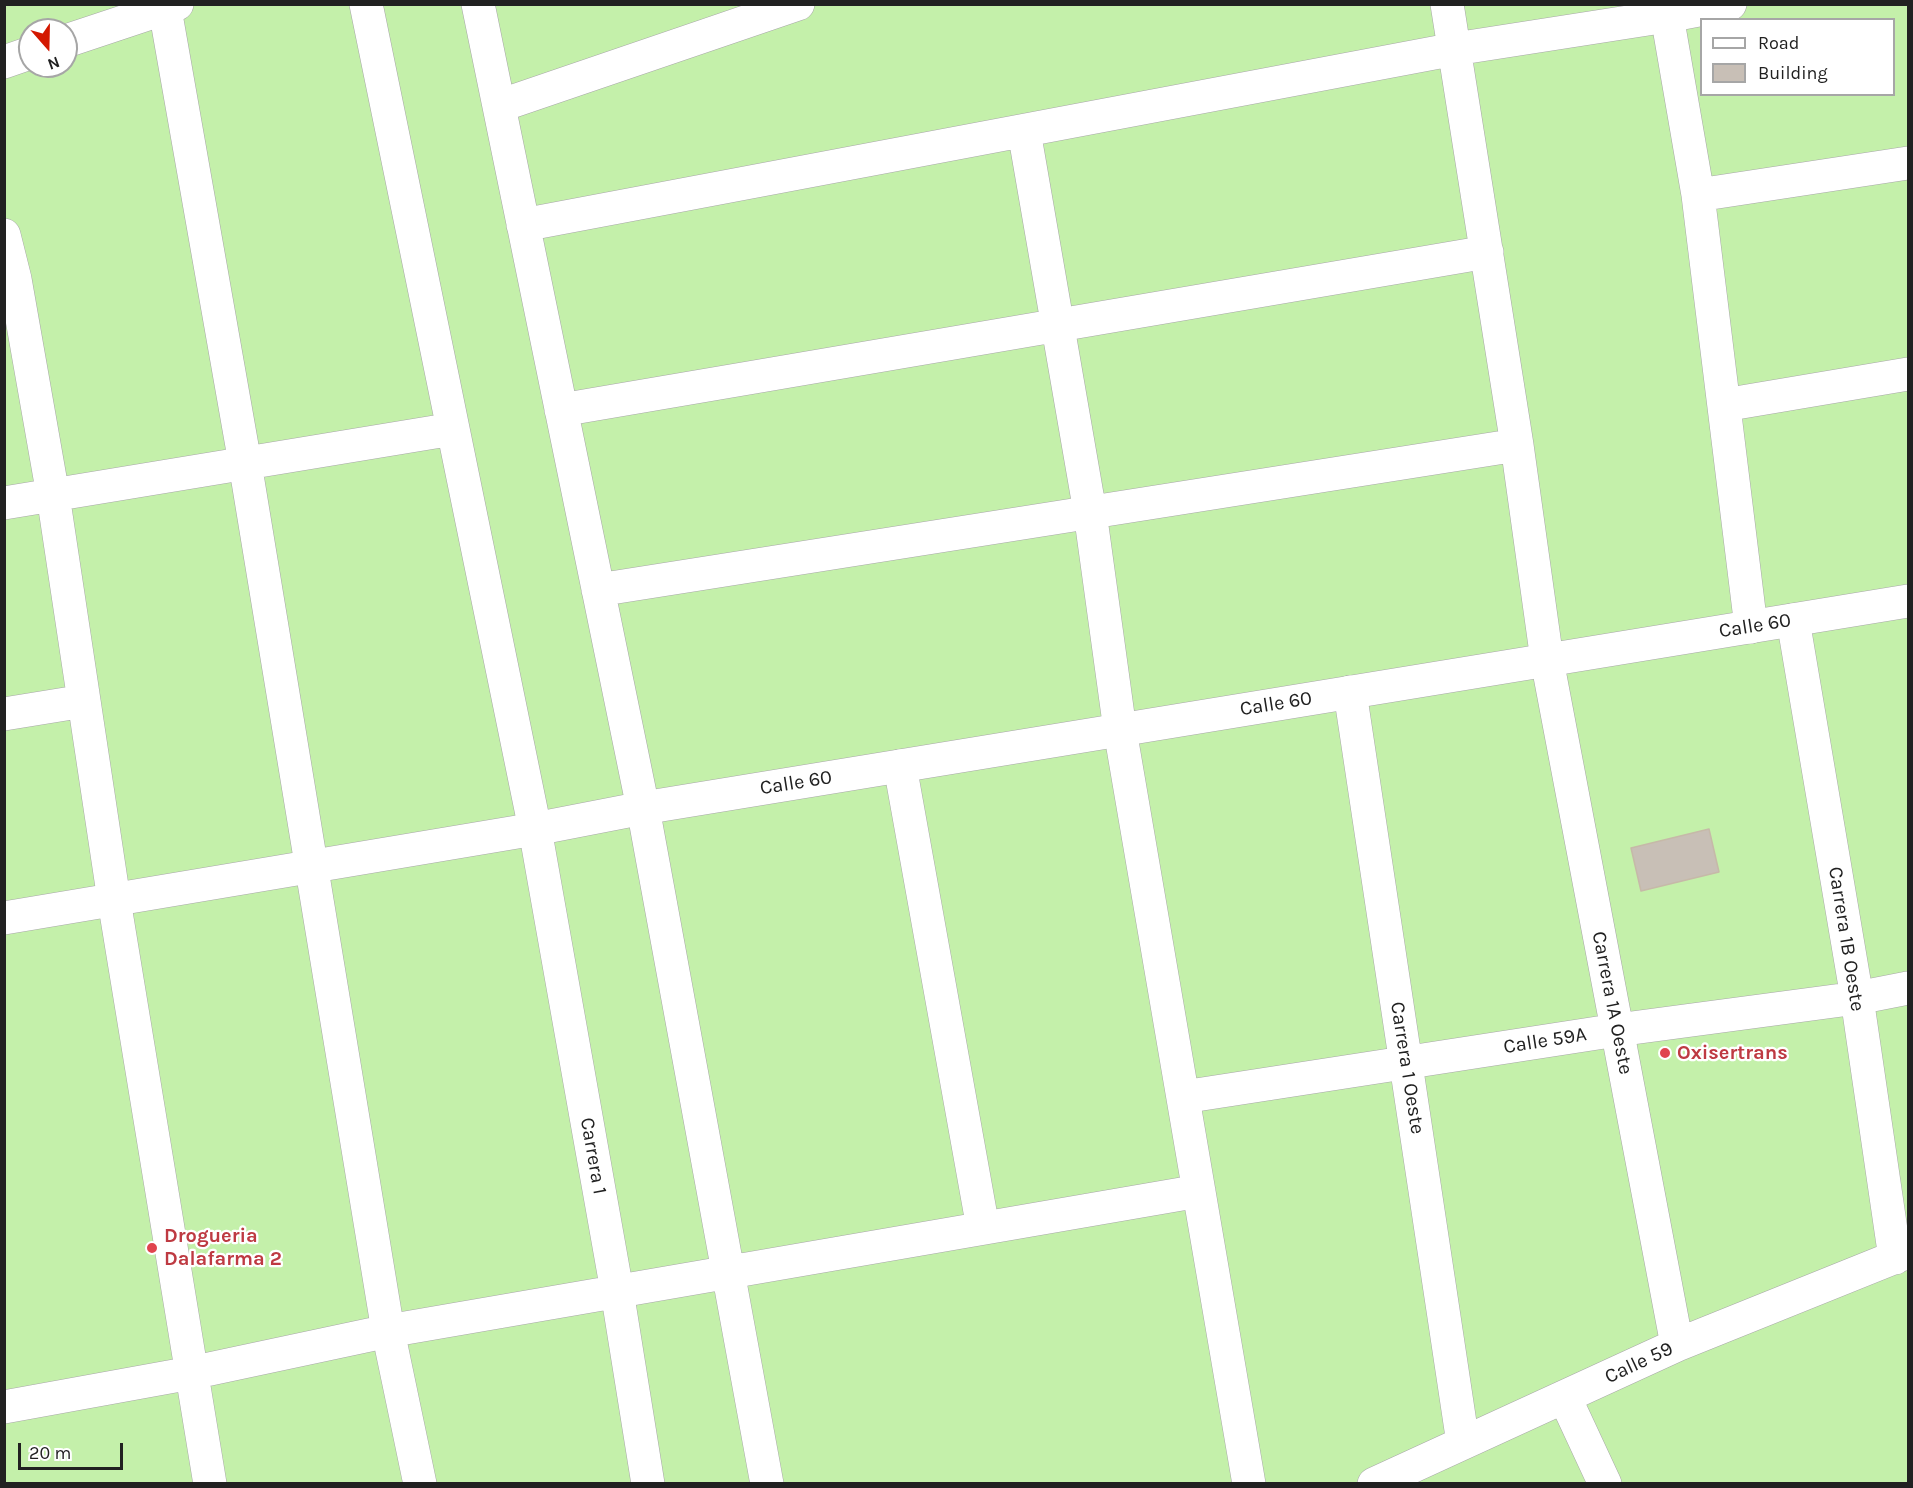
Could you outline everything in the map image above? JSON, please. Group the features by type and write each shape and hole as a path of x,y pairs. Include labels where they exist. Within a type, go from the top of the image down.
{"street":[{"name":"Carrera 1","path":"366,4 535,829 617,1291 648,1484"},
{"path":"478,4 643,808 767,1484"},
{"path":"499,106 798,4"},
{"name":"Carrera 1A Oeste","path":"1447,4 1517,445 1547,660 1677,1345"},
{"path":"524,225 1666,10 1730,4"},
{"path":"78,37 171,7 388,1331 420,1484"},
{"path":"1666,10 1698,195 1751,627"},
{"path":"1024,131 1090,512 1120,730 1249,1484"},
{"path":"1698,195 1908,163"},
{"path":"4,236 10,280 53,495 114,900 210,1484"},
{"path":"561,410 1487,252"},
{"path":"1724,405 1908,374"},
{"path":"4,503 453,429"},
{"path":"598,590 1517,445"},
{"name":"Calle 60","path":"4,918 535,829 643,808 1908,601"},
{"name":"Carrera 1B Oeste","path":"1793,620 1902,1255"},
{"name":"Carrera 1 Oeste","path":"1350,692 1463,1443"},
{"path":"4,714 84,701"},
{"path":"900,766 983,1228"},
{"name":"Calle 59A","path":"1183,1097 1617,1030 1857,998 1908,988"},
{"path":"4,1407 191,1373 388,1331 1199,1191"},
{"name":"Calle 59","path":"1374,1484 1677,1345 1902,1255"},
{"path":"1565,1398 1605,1484"}],"green space":[{"path":"5,5 1908,5 1908,1483 5,1483"}],"building":[{"path":"1709,829 1719,872 1641,891 1631,848"}],"place":[{"name":"Oxisertrans","path":"1665,1053"},
{"name":"Drogueria Dalafarma 2","path":"152,1248"}]}
